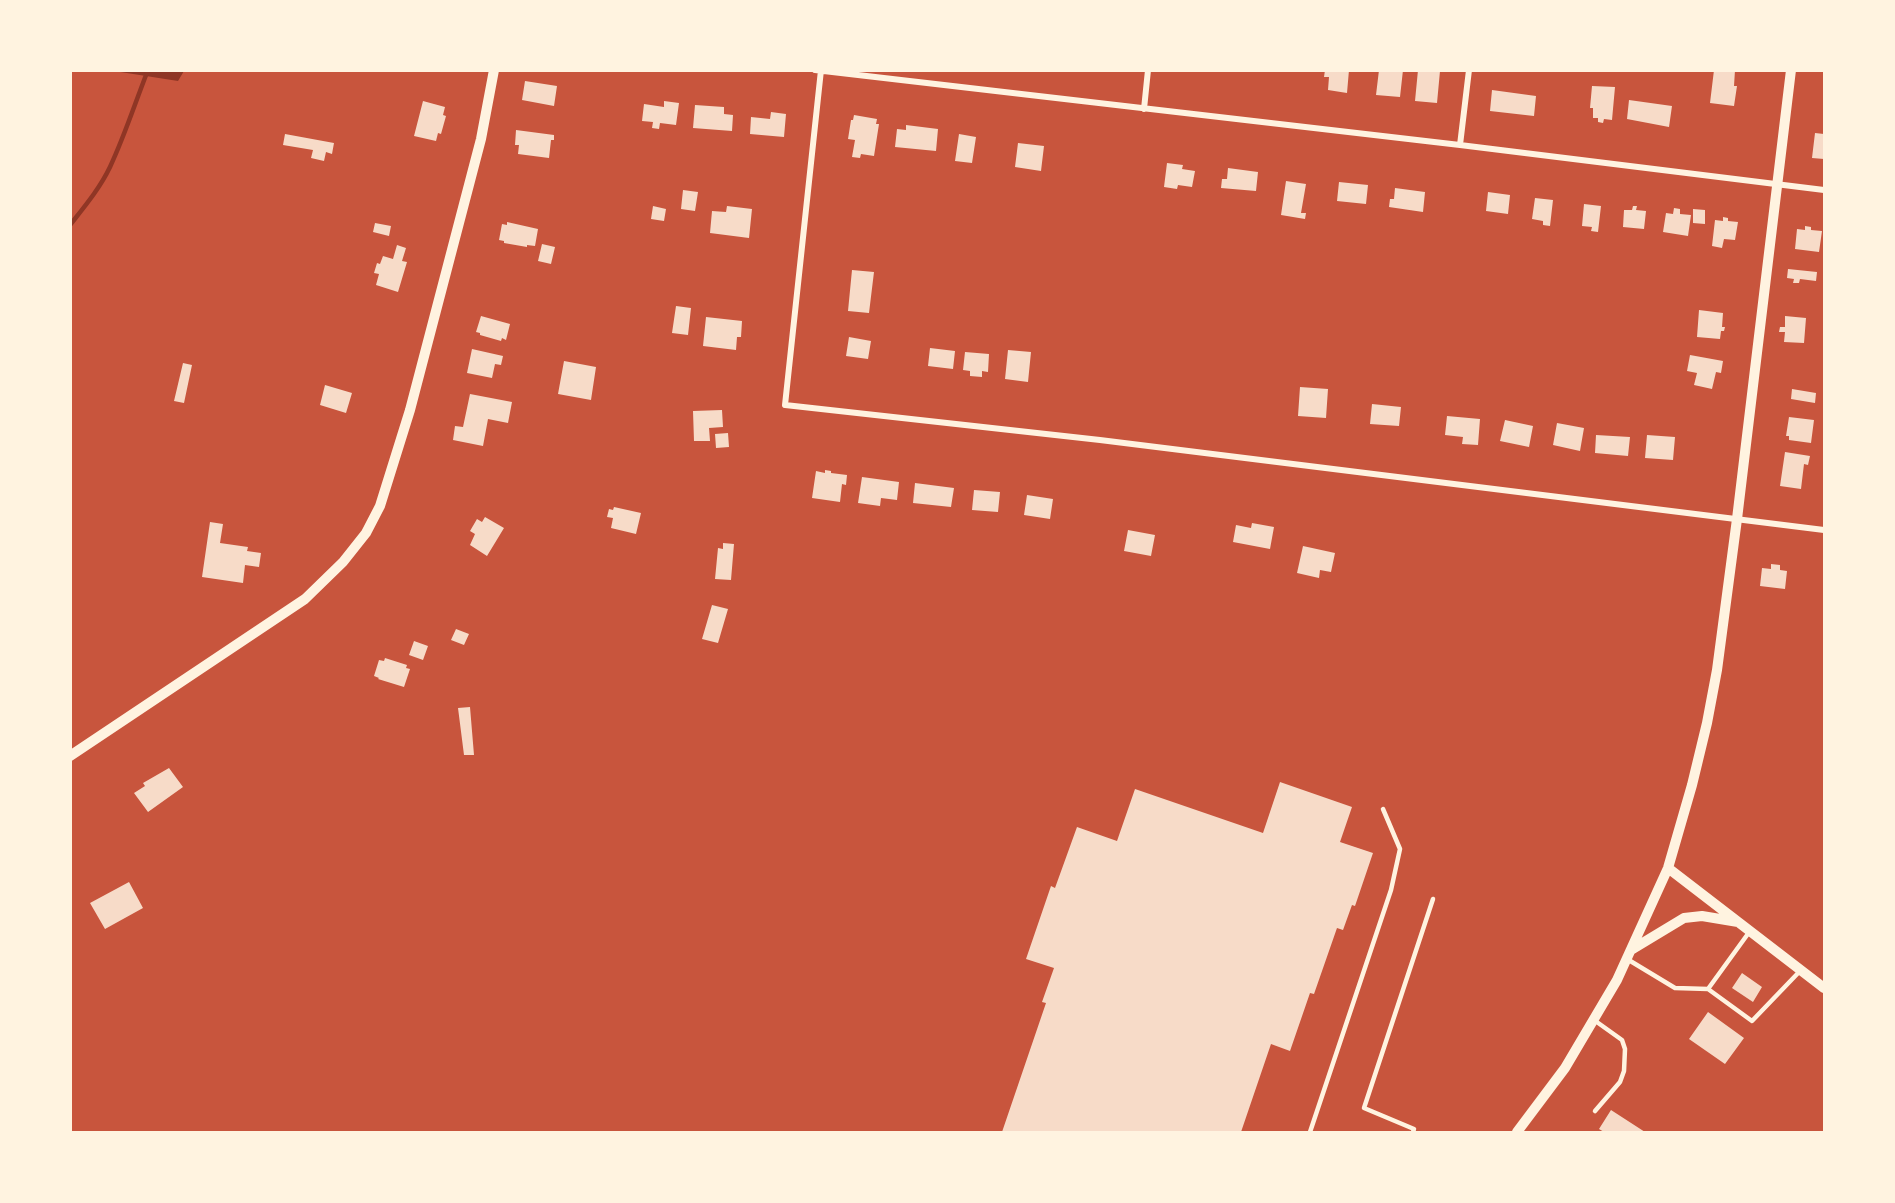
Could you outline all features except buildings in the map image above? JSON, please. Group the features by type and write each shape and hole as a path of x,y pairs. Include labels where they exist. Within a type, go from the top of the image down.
{"street":[{"path":"70,756 305,598 343,562 366,534 380,506 413,398 481,139 494,70"},
{"path":"815,70 1824,190"},
{"path":"1144,109 1148,70"},
{"path":"1460,145 1469,70"},
{"path":"1517,1132 1564,1068 1594,1020 1629,955 1668,868 1692,785 1717,669 1791,70"},
{"path":"821,71 784,405 1100,440 1824,530"},
{"path":"1668,868 1824,988"},
{"path":"1629,955 1684,918 1702,916 1739,922"}],"lane":[{"path":"1310,1132 1391,890 1400,849 1383,808"},
{"path":"1413,1132 1414,1130 1364,1108 1433,899"},
{"path":"1708,989 1750,930"},
{"path":"1629,955 1675,988 1708,989 1752,1021 1801,969"},
{"path":"1594,1020 1622,1040 1625,1049 1624,1071 1620,1082 1595,1112"}],"shaded area":[{"path":"184,70 178,81 114,71"}],"waterway":[{"path":"70,225 97,190 110,167 148,70"}]}
